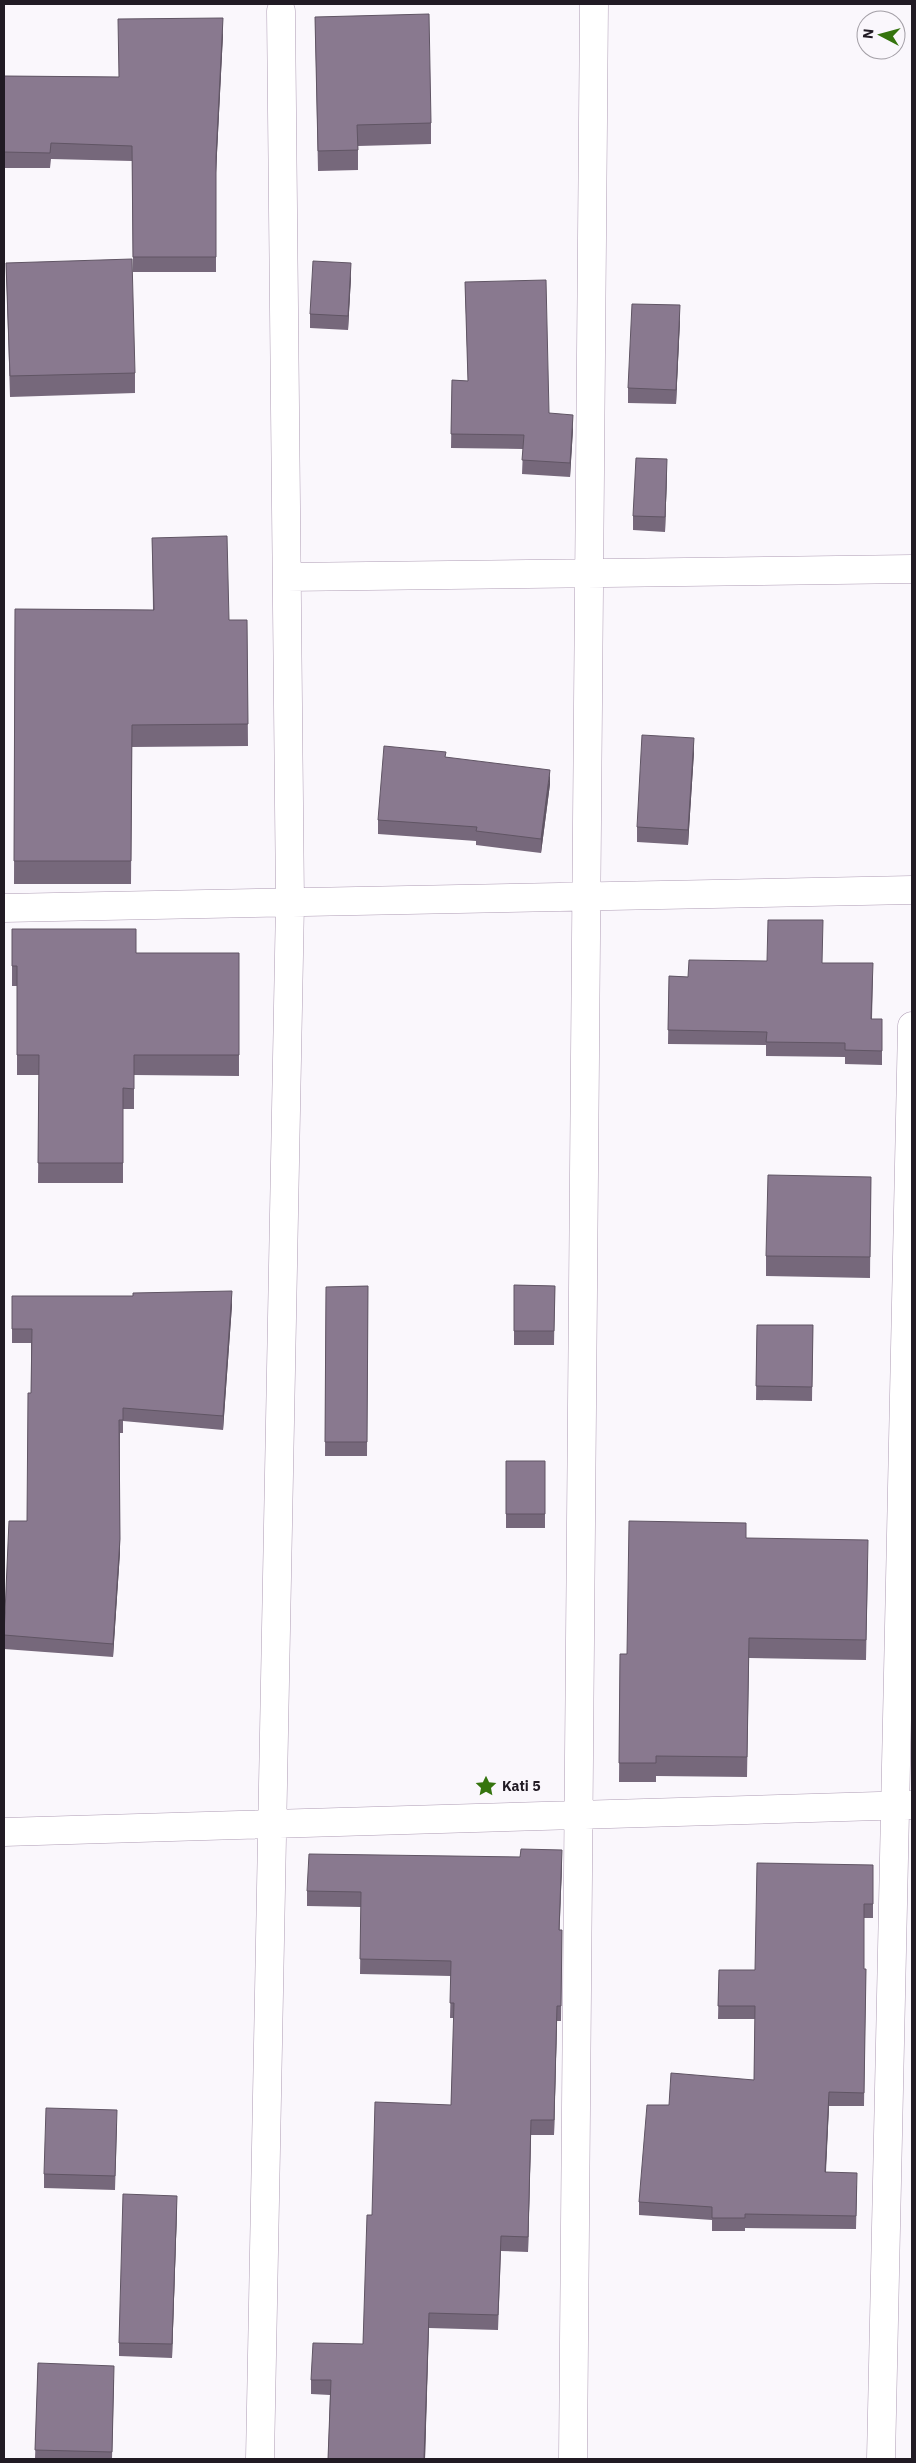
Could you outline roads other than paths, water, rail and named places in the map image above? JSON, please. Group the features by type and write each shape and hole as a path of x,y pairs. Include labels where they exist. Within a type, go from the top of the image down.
{"street":[{"path":"573,2459 594,4"},
{"path":"260,2459 290,903 281,10"},
{"path":"287,577 912,569"},
{"path":"4,908 912,890"},
{"path":"881,2459 904,1805 912,1026"},
{"path":"4,1832 904,1805"}],"place":[{"name":"Kati 5","path":"486,1786"}]}
